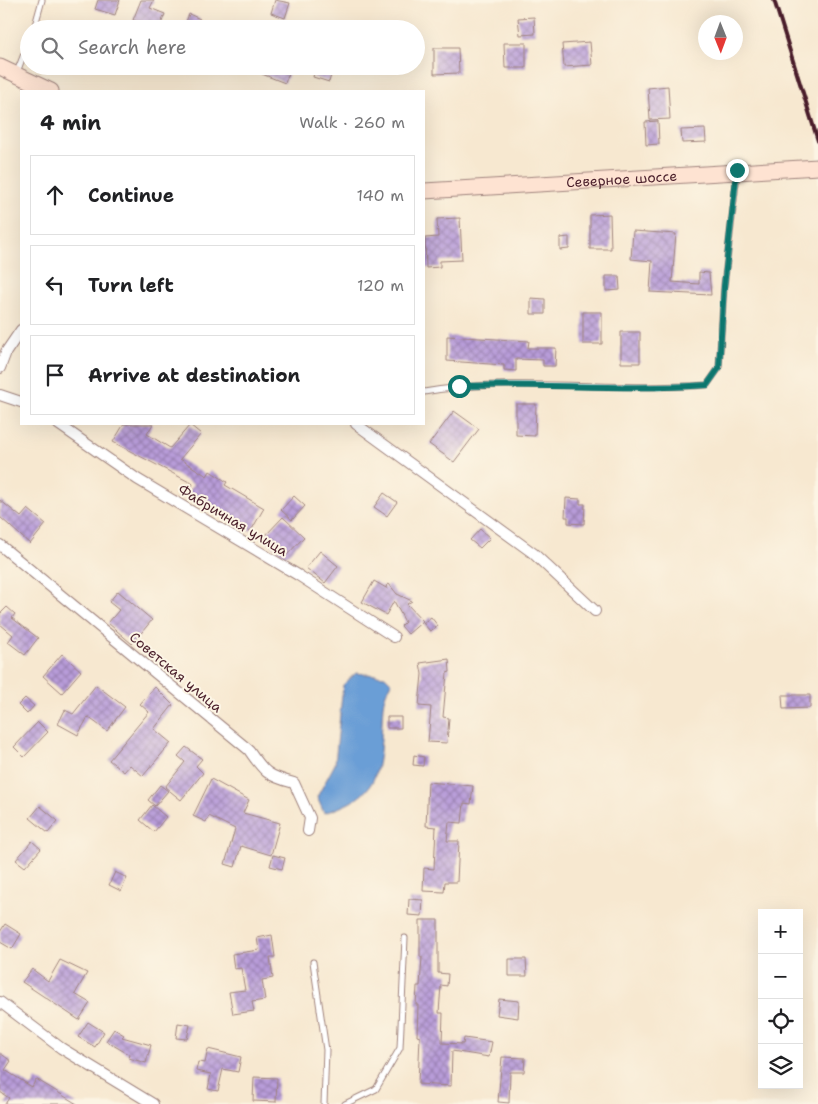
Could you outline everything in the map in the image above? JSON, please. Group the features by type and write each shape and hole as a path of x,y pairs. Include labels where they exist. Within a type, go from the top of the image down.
{"main road":[{"path":"0,67 49,90"},
{"name":"Северное шоссе","path":"425,191 818,166"}],"street":[{"path":"0,368 6,352 20,331"},
{"path":"0,395 20,402"},
{"name":"Фабричная улица","path":"59,425 137,479 298,575 394,637"},
{"path":"357,425 533,554 595,611"},
{"name":"Советская улица","path":"0,545 248,750 273,778 294,783 310,818 308,831"},
{"path":"0,1002 61,1048 154,1104"}],"lane":[{"path":"36,20 42,0"},
{"path":"16,74 20,64"},
{"path":"425,392 459,386 519,384 679,387 707,385 719,368 724,286 737,170"},
{"path":"345,1104 376,1089 400,1048 405,938"},
{"path":"313,962 326,1050 324,1104"}],"water":[{"path":"356,673 385,676 392,683 386,693 384,702 377,771 365,791 355,799 324,813 317,797 335,764 343,685"}],"building":[{"path":"98,0 120,0 115,15 95,9"},
{"path":"141,0 154,0 150,8 165,14 163,20 133,20"},
{"path":"275,0 290,3 285,18 271,13"},
{"path":"189,14 200,19 200,20 187,20"},
{"path":"534,17 535,34 520,35 518,18"},
{"path":"590,42 592,65 564,67 562,44"},
{"path":"504,43 526,43 526,68 505,68"},
{"path":"434,48 458,48 459,73 434,74"},
{"path":"265,75 288,75 285,83"},
{"path":"314,75 331,75 329,82 313,77"},
{"path":"668,86 670,119 650,120 648,88"},
{"path":"658,121 659,144 646,145 645,122"},
{"path":"705,129 706,142 682,143 681,130"},
{"path":"610,214 611,249 590,249 590,215"},
{"path":"460,218 462,260 440,261 440,267 426,268 425,238 438,237 437,219"},
{"path":"633,231 676,234 672,282 699,284 699,272 709,273 711,295 650,292 652,261 631,259"},
{"path":"569,237 569,249 560,250 560,238"},
{"path":"606,276 619,276 620,290 606,291"},
{"path":"531,298 545,299 545,314 531,314"},
{"path":"583,312 602,312 602,344 583,344"},
{"path":"621,332 640,332 640,363 621,363"},
{"path":"447,336 529,341 528,348 556,348 555,366 543,366 543,360 516,359 516,371 504,370 504,365 447,361"},
{"path":"516,404 536,404 535,436 516,435"},
{"path":"454,411 479,429 454,462 429,444"},
{"path":"123,425 152,425 147,434 170,448 190,425 201,434 180,459 207,476 210,471 227,482 225,485 264,508 251,531 188,494 193,484 113,442"},
{"path":"384,493 397,502 387,516 374,507"},
{"path":"294,496 305,506 292,520 281,510"},
{"path":"566,498 580,499 580,504 585,504 584,524 568,523 568,517 565,517"},
{"path":"0,500 21,517 28,509 46,524 30,544 0,517"},
{"path":"283,517 304,537 285,557 264,537"},
{"path":"480,529 490,538 480,548 470,540"},
{"path":"320,551 338,566 325,583 306,568"},
{"path":"374,581 388,589 386,586 389,584 397,594 412,601 407,604 423,621 408,634 401,626 405,622 394,601 386,615 362,602"},
{"path":"118,591 152,620 132,644 108,623 119,610 109,602"},
{"path":"7,607 15,614 12,618 38,638 25,655 8,642 13,635 0,624 0,614"},
{"path":"431,617 438,626 430,631 423,623"},
{"path":"62,654 81,671 62,693 43,676"},
{"path":"449,659 450,672 447,673 443,717 449,718 447,743 428,742 431,707 419,706 422,674 420,663"},
{"path":"96,685 125,707 107,731 88,717 78,735 58,724 65,710 73,714"},
{"path":"155,687 173,705 154,729 171,743 143,776 130,765 124,772 109,760 149,712 140,704"},
{"path":"782,695 810,695 810,708 783,709"},
{"path":"25,698 34,706 27,714 18,705"},
{"path":"387,717 401,717 401,728 387,728"},
{"path":"38,722 48,732 24,757 14,747"},
{"path":"186,747 202,759 196,766 203,773 181,800 165,787 185,762 178,756"},
{"path":"414,755 424,757 423,766 413,765"},
{"path":"211,779 249,800 243,813 280,823 271,855 241,846 235,867 225,864 235,829 209,816 206,822 193,816"},
{"path":"428,782 473,786 471,804 464,803 462,823 449,822 447,841 459,841 457,882 445,882 444,892 423,891 424,868 434,869 436,827 426,826"},
{"path":"160,785 168,791 155,806 148,800"},
{"path":"152,805 166,817 154,832 140,820"},
{"path":"40,806 58,821 48,833 30,818"},
{"path":"32,841 41,849 25,867 16,860"},
{"path":"273,855 285,858 282,869 270,866"},
{"path":"115,872 127,878 121,891 109,885"},
{"path":"409,899 423,900 422,916 408,915"},
{"path":"420,920 438,920 438,973 448,974 447,986 441,985 439,1013 443,1013 442,1043 463,1044 464,1038 492,1042 489,1057 452,1051 451,1086 418,1084 420,1037 417,1036 418,1005 416,1005 417,986 420,986 422,957 420,957"},
{"path":"5,924 21,934 12,949 0,942 0,932"},
{"path":"272,935 275,957 270,957 273,978 262,980 265,1000 252,1002 254,1011 233,1014 229,992 245,990 241,968 234,969 232,954 259,950 257,938"},
{"path":"509,959 526,959 527,976 509,976"},
{"path":"60,960 87,973 75,994 90,1003 79,1020 22,982 32,969 48,981"},
{"path":"499,999 519,1001 518,1018 497,1015"},
{"path":"88,1022 104,1032 95,1047 78,1037"},
{"path":"178,1023 190,1025 187,1039 176,1038"},
{"path":"114,1029 124,1035 122,1037 151,1045 146,1063 129,1058 130,1055 106,1041"},
{"path":"208,1049 241,1057 238,1072 223,1069 218,1091 208,1089 211,1074 196,1071 198,1062 205,1063"},
{"path":"0,1053 11,1061 5,1070 32,1087 36,1079 77,1104 5,1104 9,1098 0,1092"},
{"path":"502,1057 525,1058 524,1072 510,1072 509,1103 498,1102"},
{"path":"254,1077 277,1078 276,1102 253,1101"}],"railway":[{"path":"774,0 818,141"}],"route":[{"path":"459,386 519,384 679,387 707,385 719,368 724,286 737,170"}]}
